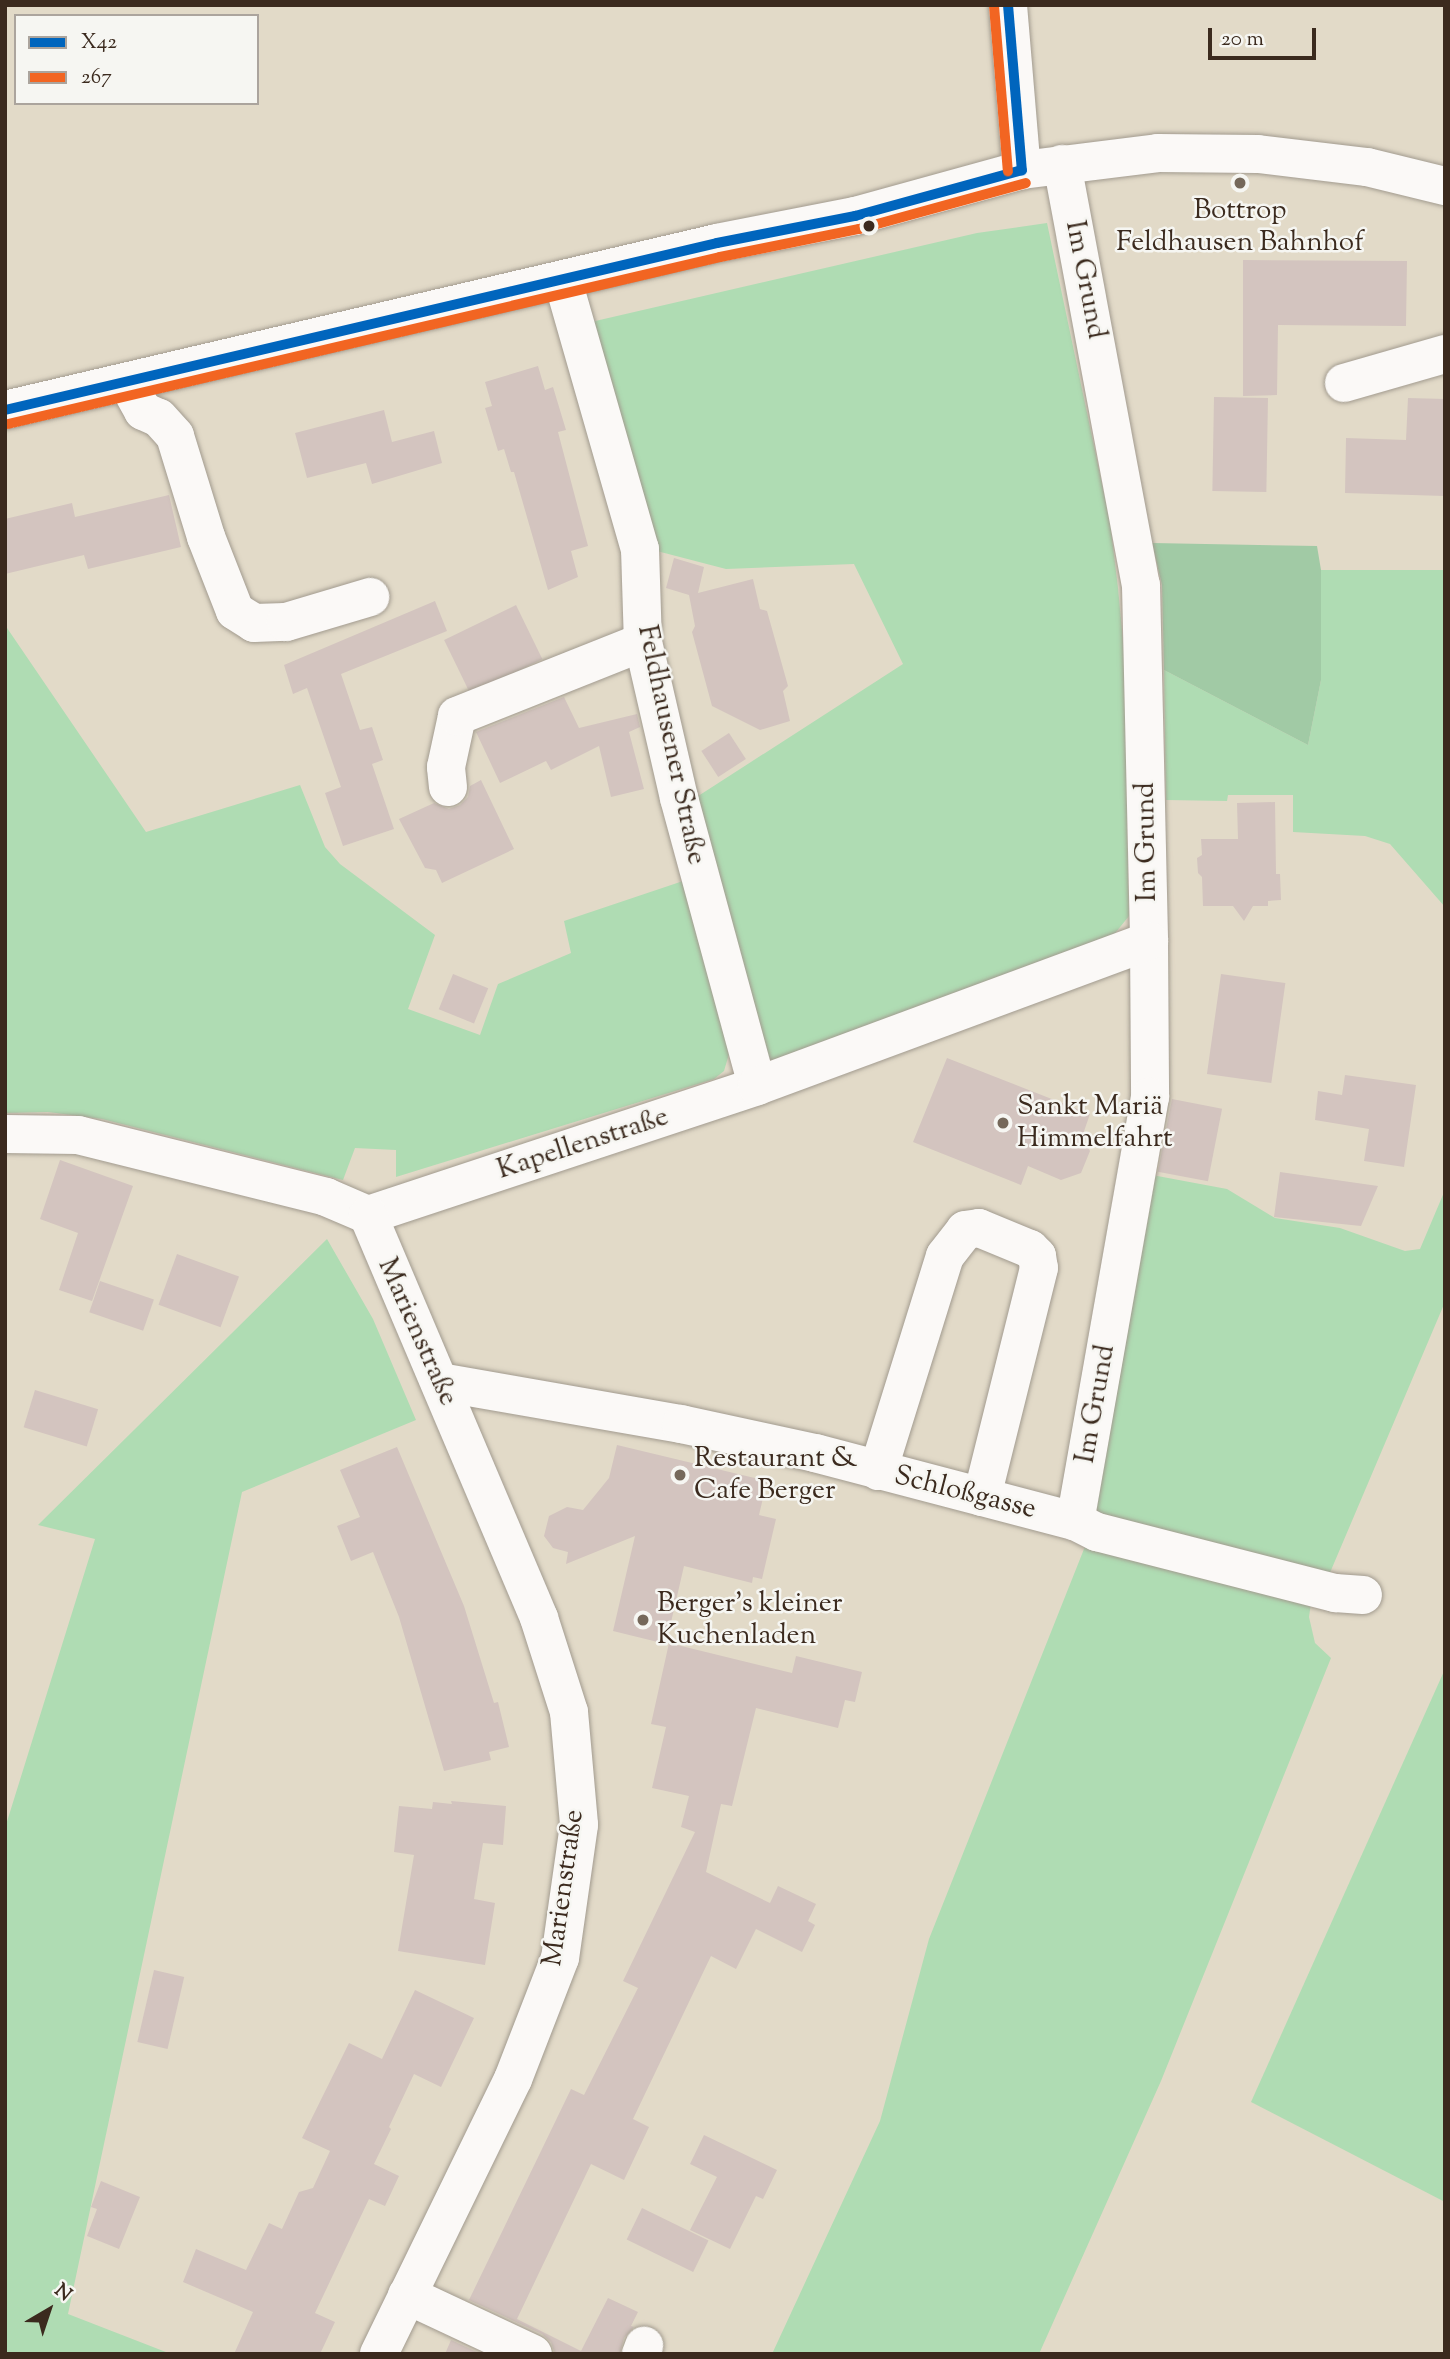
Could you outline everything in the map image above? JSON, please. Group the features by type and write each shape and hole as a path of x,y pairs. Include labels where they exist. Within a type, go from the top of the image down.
{"street":[{"path":"1008,5 1022,170"},
{"path":"5,410 717,243 855,216 1022,170 1158,153 1258,154 1367,167 1445,186"},
{"name":"Im Grund","path":"1062,164 1141,585 1149,941 1150,1097 1076,1521"},
{"name":"Feldhausener Straße","path":"562,281 640,549 643,642 679,798 757,1086"},
{"path":"1344,383 1445,354"},
{"path":"127,382 143,411 159,418 175,436 206,537 235,611 254,623 286,622 370,597"},
{"path":"448,787 446,767 457,716 643,642"},
{"name":"Kapellenstraße","path":"368,1215 757,1086 1149,941"},
{"path":"5,1134 78,1135 326,1197 368,1215"},
{"name":"Marienstraße","path":"368,1215 396,1288 440,1382 539,1618 569,1712 579,1825 560,1958 513,2078 379,2354"},
{"path":"878,1471 945,1256 965,1230 979,1228 1030,1249 1037,1256 1039,1268 982,1497"},
{"name":"Schloßgasse","path":"440,1382 681,1424 814,1453 1076,1521 1097,1532 1335,1593 1363,1595"},
{"path":"407,2295 533,2354"}],"green space":[{"path":"1047,223 1110,522 1118,588 1124,652 1129,916 1112,937 759,1065 692,800 903,664 854,564 726,569 653,550 591,322 977,233"},
{"path":"1152,543 1317,546 1321,570 1321,680 1308,745 1164,670 1162,585"},
{"path":"1321,570 1445,570 1445,907 1390,844 1365,836 1293,832 1293,795 1228,795 1227,801 1166,800 1164,670 1308,745 1321,680"},
{"path":"5,625 146,832 300,785 325,847 340,864 435,935 408,1009 480,1035 498,984 571,953 564,921 689,879 729,1054 724,1071 714,1079 396,1177 396,1150 355,1148 343,1180 102,1119 48,1112 5,1113"},
{"path":"1152,1175 1227,1189 1275,1218 1340,1228 1405,1251 1420,1249 1445,1190 1445,1302 1329,1575 1091,1511"},
{"path":"327,1239 373,1319 416,1420 242,1492 68,2314 171,2354 5,2354 5,1828 95,1539 38,1525"},
{"path":"1086,1544 1311,1603 1309,1617 1315,1643 1331,1658 1161,2081 1039,2354 772,2354 880,2121 929,1939"},
{"path":"1445,1669 1445,2202 1251,2102"}],"building":[{"path":"1243,260 1407,261 1406,326 1278,325 1277,395 1243,396"},
{"path":"538,366 545,390 553,387 566,430 558,432 588,546 571,551 578,577 548,590 514,472 511,472 504,449 498,451 485,408 492,406 485,382"},
{"path":"1214,397 1268,398 1266,492 1212,491"},
{"path":"1408,398 1445,399 1445,496 1345,493 1346,438 1406,440"},
{"path":"384,410 392,442 434,431 442,463 372,484 366,463 307,478 295,433"},
{"path":"169,495 181,547 88,569 84,555 5,574 5,519 72,503 75,517"},
{"path":"674,558 704,567 698,593 753,579 760,609 767,611 788,686 783,691 790,721 760,730 712,706 692,632 695,626 689,595 666,588"},
{"path":"435,601 447,631 341,674 360,730 372,727 383,760 372,764 394,829 343,846 325,793 341,787 307,688 293,694 284,665"},
{"path":"516,605 542,659 470,694 444,640"},
{"path":"564,697 579,728 637,714 640,727 629,732 644,789 611,797 599,746 551,770 546,761 500,783 476,732"},
{"path":"729,733 746,759 718,777 701,751"},
{"path":"481,780 514,849 442,883 436,870 425,868 399,819 434,803 449,809 460,805 468,797 470,786"},
{"path":"1275,802 1276,874 1280,874 1281,900 1268,901 1268,906 1253,906 1244,921 1233,906 1203,906 1202,877 1198,873 1197,858 1202,855 1201,839 1238,839 1237,803"},
{"path":"453,974 488,988 474,1023 439,1009"},
{"path":"1221,974 1285,983 1271,1083 1207,1074"},
{"name":"Sankt Mariä Himmelfahrt","path":"947,1058 1090,1114 1082,1137 1090,1151 1081,1173 1061,1180 1028,1166 1021,1185 913,1142"},
{"path":"1345,1075 1416,1085 1404,1167 1364,1161 1369,1129 1315,1120 1318,1091 1342,1095"},
{"path":"1172,1099 1222,1109 1208,1181 1158,1172"},
{"path":"60,1160 133,1186 92,1301 59,1290 78,1233 40,1219"},
{"path":"1280,1172 1378,1186 1361,1226 1274,1217"},
{"path":"177,1254 239,1277 221,1327 159,1305"},
{"path":"100,1281 154,1300 143,1331 89,1312"},
{"path":"35,1390 98,1409 87,1447 24,1427"},
{"path":"617,1445 767,1481 759,1515 776,1519 762,1579 753,1577 752,1583 684,1566 666,1644 613,1631 635,1536 566,1564 568,1552 553,1548 544,1536 549,1516 567,1507 583,1510 609,1478"},
{"path":"397,1447 464,1606 494,1703 498,1702 509,1747 489,1752 491,1760 444,1771 399,1617 373,1552 351,1561 337,1526 360,1517 340,1470"},
{"path":"669,1643 792,1673 796,1656 862,1672 855,1702 845,1700 838,1728 756,1708 732,1806 721,1804 706,1872 770,1903 778,1886 816,1904 808,1921 815,1925 802,1952 756,1929 736,1969 711,1956 633,2119 649,2127 624,2180 591,2164 517,2319 581,2351 608,2298 638,2312 631,2326 634,2327 624,2338 620,2354 555,2354 551,2342 542,2334 469,2300 571,2089 584,2095 638,1988 623,1981 695,1832 681,1827 689,1796 652,1788 666,1727 651,1724"},
{"path":"451,1801 506,1806 503,1845 483,1843 474,1899 495,1903 485,1965 398,1951 414,1855 394,1852 399,1806 432,1809 433,1802 452,1804"},
{"path":"154,1970 184,1977 168,2049 137,2042"},
{"path":"415,1990 474,2018 441,2087 414,2074 389,2127 391,2129 374,2164 399,2176 385,2206 369,2199 315,2313 335,2322 320,2354 234,2354 253,2312 183,2282 196,2249 246,2270 269,2223 282,2229 299,2192 313,2188 330,2151 302,2138 349,2043 382,2059"},
{"path":"704,2135 777,2170 763,2199 756,2196 730,2249 690,2230 717,2177 690,2164"},
{"path":"101,2181 140,2197 119,2249 87,2236 97,2209 91,2207"},
{"path":"642,2208 709,2240 693,2272 627,2239"},
{"path":"451,2340 481,2354 445,2354"}],"transit line":[{"name":"X42","path":"1008,5 1022,170"},
{"name":"267","path":"994,6 1008,171"},
{"name":"X42","path":"5,410 717,243 855,216 1022,170"},
{"name":"267","path":"8,424 720,257 859,229 1026,183"}],"place":[{"name":"Bottrop Feldhausen Bahnhof","path":"1240,183"},
{"name":"Sankt Mariä Himmelfahrt","path":"1003,1123"},
{"name":"Restaurant & Cafe Berger","path":"680,1475"},
{"name":"Berger's kleiner Kuchenladen","path":"643,1620"}]}
